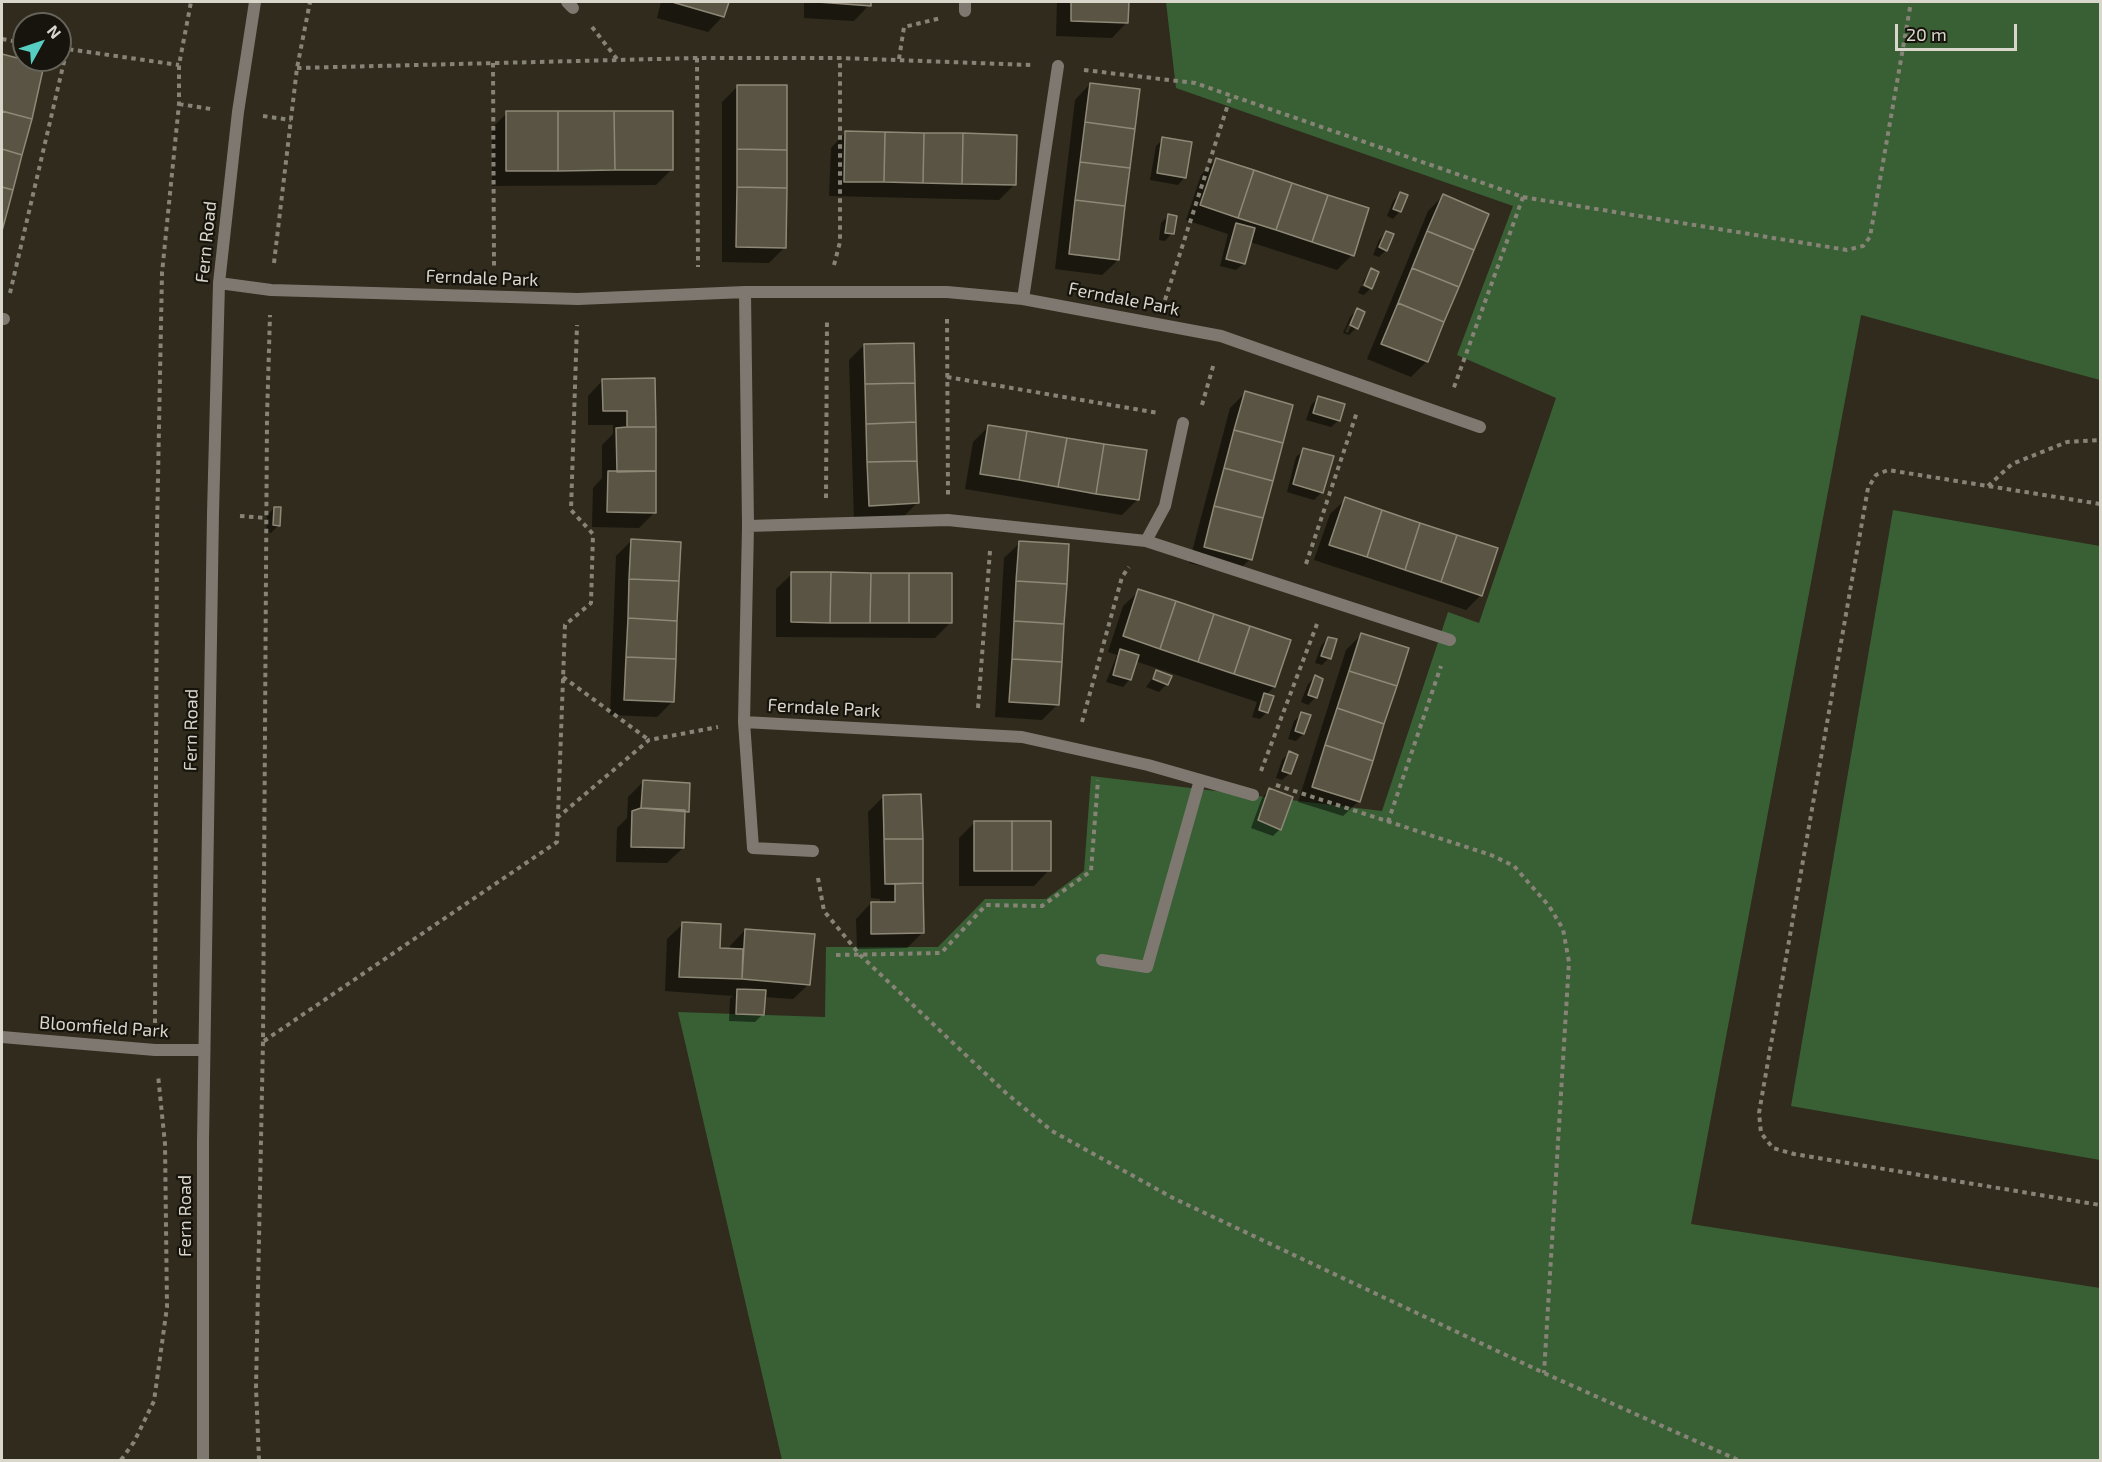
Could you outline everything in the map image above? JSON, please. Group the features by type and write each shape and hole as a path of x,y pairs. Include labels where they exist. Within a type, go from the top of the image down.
{"street":[{"name":"Fern Road","path":"202,1461 204,1050 219,283 238,112 255,2"},
{"path":"1023,299 1058,66"},
{"name":"Ferndale Park","path":"219,283 271,290 578,299 745,292 947,292 1023,299 1221,336 1284,356 1480,428"},
{"name":"Ferndale Park","path":"745,292 748,526 744,722 1022,737 1148,765 1253,795"},
{"path":"1146,541 1165,506 1183,423"},
{"path":"748,526 948,520 1146,541 1450,640"},
{"path":"744,722 753,848 813,851"},
{"path":"1102,960 1147,967 1200,780"},
{"name":"Bloomfield Park","path":"2,1037 155,1050 204,1050"}],"path":[{"path":"121,1461 134,1443 154,1401 166,1307 165,1144 155,1050 157,542 162,285 179,104 179,65 191,2"},
{"path":"260,1461 256,1388 263,1041 267,428 271,290 297,68 310,2"},
{"path":"297,68 697,58 899,59 1058,66 1195,83 1523,197 1847,250 1863,246 1870,237 1911,2"},
{"path":"570,4 597,32 618,60"},
{"path":"899,59 904,27 965,6"},
{"path":"72,50 179,65"},
{"path":"697,58 698,294"},
{"path":"826,523 827,292 840,242 840,58"},
{"path":"493,63 495,296"},
{"path":"3,319 62,72"},
{"path":"1157,324 1231,95"},
{"path":"1444,416 1523,197"},
{"path":"947,292 948,520"},
{"path":"263,1041 557,842 565,625 591,603 593,534 571,510 578,299"},
{"path":"947,377 1158,413 1183,423 1199,414 1221,336"},
{"path":"1297,591 1366,388"},
{"path":"1987,486 2012,464 2067,442 2100,440"},
{"path":"2100,504 1888,470 1876,475 1868,488 1759,1113 1761,1132 1773,1148 1794,1154 2100,1205"},
{"path":"976,735 992,523"},
{"path":"1075,749 1122,577 1146,541"},
{"path":"1253,795 1326,600"},
{"path":"1388,822 1450,640"},
{"path":"562,677 650,740"},
{"path":"557,819 650,740 744,722"},
{"path":"836,955 941,953 986,905 1042,906 1091,871 1100,756"},
{"path":"1258,781 1282,786 1491,855 1514,866 1549,906 1563,929 1569,962 1544,1373"},
{"path":"813,851 824,911 860,956 1006,1093 1052,1131 1173,1198 1544,1373 1738,1461"}],"green space":[{"path":"1166,2 2100,2 2100,380 1861,315 1691,1224 2100,1288 2100,1460 782,1460 678,1012 825,1017 826,947 938,947 985,899 1046,899 1084,871 1091,776 1382,811 1448,612 1479,623 1556,398 1457,355 1513,206 1176,88"},
{"path":"1893,510 2100,546 2100,1160 1791,1106"}],"building":[{"path":"672,2 729,2 724,17"},
{"path":"818,2 871,2 871,6"},
{"path":"1071,2 1129,2 1128,23 1071,21"},
{"path":"2,54 12,57 12,72 42,72 32,119 2,111"},
{"path":"1090,83 1140,89 1135,129 1085,122"},
{"path":"737,85 787,85 787,150 737,149"},
{"path":"2,111 32,119 22,155 2,149"},
{"path":"506,111 558,111 558,171 506,171"},
{"path":"558,111 614,111 615,170 558,171"},
{"path":"614,111 673,111 673,170 615,170"},
{"path":"1085,122 1135,129 1130,168 1080,162"},
{"path":"845,131 885,132 884,182 844,182"},
{"path":"885,132 924,133 923,183 884,182"},
{"path":"924,133 963,133 962,184 923,183"},
{"path":"963,133 1017,135 1016,185 962,184"},
{"path":"1162,137 1192,142 1186,178 1157,173"},
{"path":"2,149 22,155 13,190 2,187"},
{"path":"737,149 787,150 787,188 737,187"},
{"path":"1216,158 1254,170 1238,218 1200,205"},
{"path":"1080,162 1130,168 1125,206 1075,200"},
{"path":"1254,170 1292,183 1276,230 1238,218"},
{"path":"1292,183 1328,195 1312,242 1276,230"},
{"path":"2,187 13,190 2,231"},
{"path":"737,187 787,188 786,248 736,247"},
{"path":"1400,192 1408,195 1401,212 1393,209"},
{"path":"1443,194 1489,214 1474,250 1427,231"},
{"path":"1328,195 1369,208 1354,256 1312,242"},
{"path":"1075,200 1125,206 1119,260 1069,254"},
{"path":"1168,214 1177,216 1174,234 1165,233"},
{"path":"1236,223 1255,228 1245,264 1226,259"},
{"path":"1386,231 1394,234 1387,251 1379,247"},
{"path":"1427,231 1474,250 1459,287 1412,268"},
{"path":"1371,268 1379,272 1372,289 1364,285"},
{"path":"1412,268 1459,287 1444,322 1398,303"},
{"path":"1398,303 1444,322 1428,362 1381,344"},
{"path":"1357,308 1365,312 1358,329 1350,325"},
{"path":"914,343 915,383 865,384 864,344"},
{"path":"655,378 656,427 627,427 627,411 603,411 602,379"},
{"path":"915,383 916,422 866,424 865,384"},
{"path":"1245,391 1293,405 1283,443 1234,430"},
{"path":"1318,396 1345,404 1340,421 1313,413"},
{"path":"916,422 917,461 867,462 866,424"},
{"path":"988,425 1027,431 1019,480 980,474"},
{"path":"656,427 656,471 617,472 616,428"},
{"path":"1234,430 1283,443 1273,481 1224,468"},
{"path":"1027,431 1067,438 1058,487 1019,480"},
{"path":"1067,438 1104,444 1096,494 1058,487"},
{"path":"1104,444 1147,450 1139,500 1096,494"},
{"path":"1303,448 1334,456 1323,493 1293,484"},
{"path":"917,461 919,503 869,506 867,462"},
{"path":"1224,468 1273,481 1263,518 1214,506"},
{"path":"608,471 656,471 656,513 607,512"},
{"path":"1345,497 1382,510 1367,557 1329,545"},
{"path":"1214,506 1263,518 1252,560 1204,547"},
{"path":"274,507 281,507 280,526 273,525"},
{"path":"1382,510 1420,523 1405,570 1367,557"},
{"path":"1420,523 1457,535 1441,582 1405,570"},
{"path":"1457,535 1498,548 1482,596 1441,582"},
{"path":"631,539 681,542 679,581 629,579"},
{"path":"1019,541 1069,544 1067,584 1016,581"},
{"path":"791,572 831,572 830,623 791,622"},
{"path":"831,572 871,573 870,623 830,623"},
{"path":"871,573 909,573 909,623 870,623"},
{"path":"909,573 952,573 952,623 909,623"},
{"path":"629,579 679,581 677,621 628,618"},
{"path":"1016,581 1067,584 1064,624 1014,621"},
{"path":"1138,589 1176,601 1160,649 1123,636"},
{"path":"1176,601 1214,614 1198,662 1160,649"},
{"path":"1214,614 1250,626 1234,674 1198,662"},
{"path":"628,618 677,621 676,659 626,657"},
{"path":"1014,621 1064,624 1062,662 1012,659"},
{"path":"1250,626 1291,640 1275,687 1234,674"},
{"path":"1361,633 1409,648 1397,686 1349,671"},
{"path":"1328,637 1337,639 1331,659 1321,656"},
{"path":"1120,649 1139,655 1131,680 1113,675"},
{"path":"626,657 676,659 674,702 624,700"},
{"path":"1012,659 1062,662 1059,705 1009,702"},
{"path":"1156,670 1172,676 1168,685 1153,679"},
{"path":"1349,671 1397,686 1384,724 1337,708"},
{"path":"1315,675 1323,679 1317,698 1308,695"},
{"path":"1264,693 1274,696 1268,713 1259,710"},
{"path":"1337,708 1384,724 1373,761 1325,745"},
{"path":"1301,712 1311,715 1304,734 1295,731"},
{"path":"1325,745 1373,761 1360,802 1312,787"},
{"path":"1289,751 1298,755 1291,774 1282,771"},
{"path":"643,780 690,783 689,812 641,808"},
{"path":"1269,788 1293,797 1281,830 1258,820"},
{"path":"921,794 923,839 884,839 883,795"},
{"path":"641,808 685,810 684,848 631,847 632,811"},
{"path":"974,821 1012,821 1012,871 974,871"},
{"path":"1012,821 1051,821 1051,871 1012,871"},
{"path":"884,839 923,839 923,883 885,884"},
{"path":"923,883 924,933 871,934 871,902 895,902 895,884"},
{"path":"682,922 721,924 720,948 743,949 742,979 679,977"},
{"path":"745,929 815,934 810,985 742,979"},
{"path":"737,989 766,990 764,1015 736,1014"}]}
